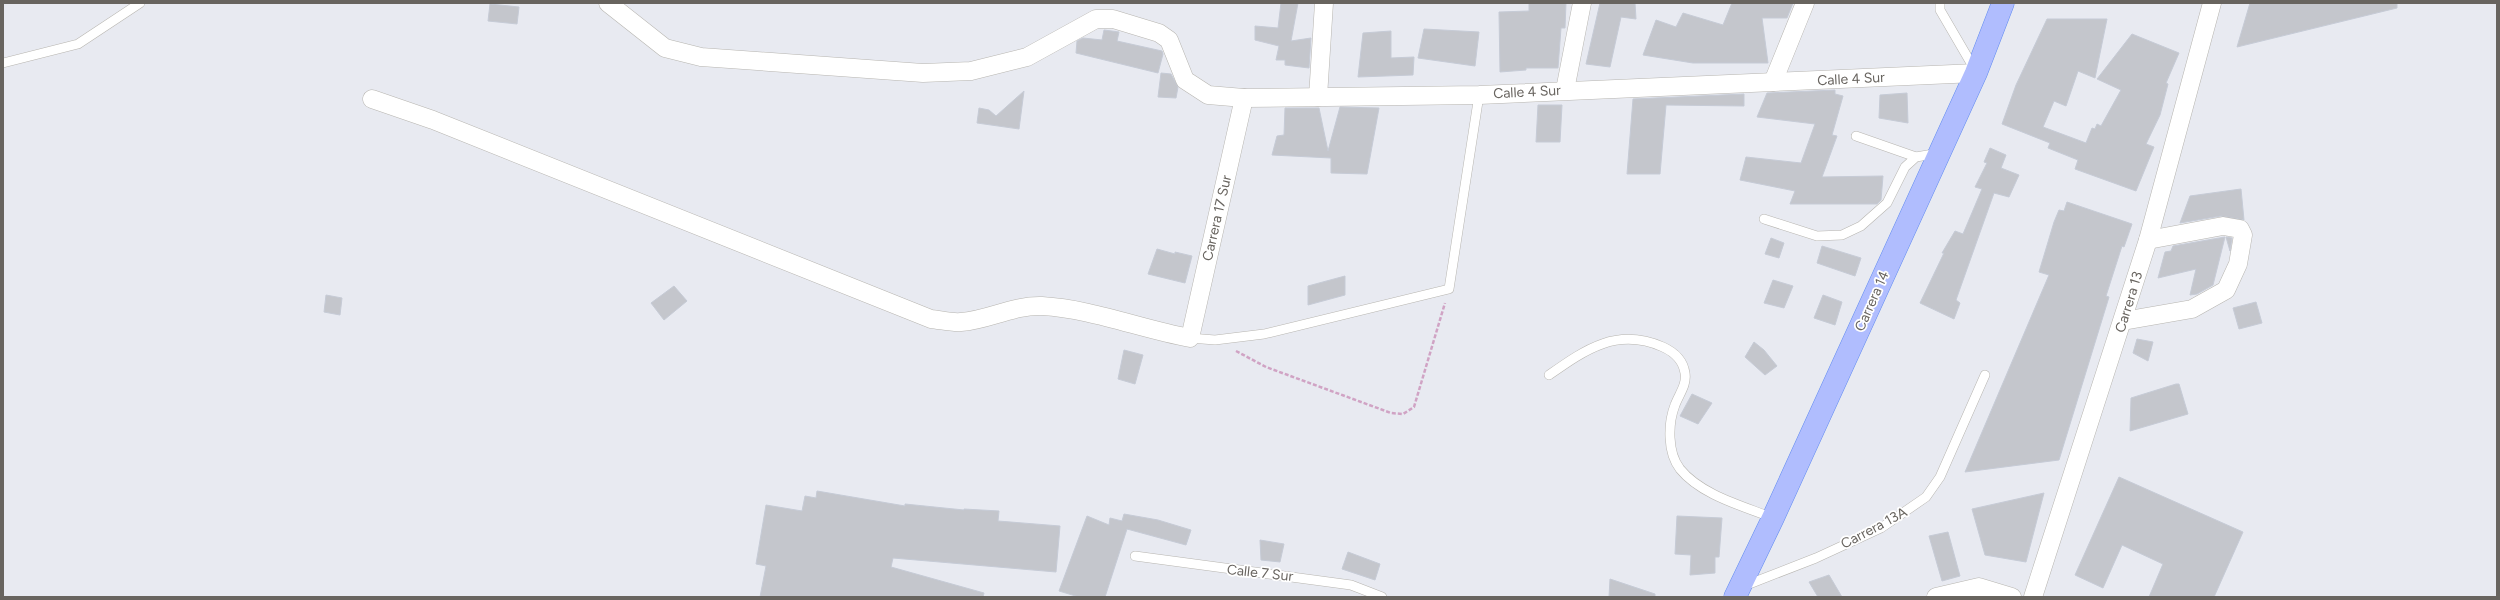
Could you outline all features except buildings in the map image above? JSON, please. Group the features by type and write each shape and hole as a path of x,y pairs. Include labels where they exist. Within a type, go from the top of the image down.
{"main road":[{"name":"Carrera 14","path":"1737,592 1773,518 1941,152 1976,73 2003,3"}],"street":[{"name":"Calle 4 Sur","path":"608,3 665,48 701,57 923,73 971,71 1027,57 1096,20 1113,19 1159,32 1169,40 1186,80 1208,95 1244,98 1478,95 1976,73"},
{"path":"1318,97 1324,3"},
{"path":"1565,90 1582,3"},
{"path":"1773,82 1805,3"},
{"name":"Carrera 13","path":"2033,597 2148,240 2212,3"},
{"name":"Carrera 17 Sur","path":"1190,338 1244,98"},
{"path":"372,99 433,120 931,320 961,322 1014,308 1041,306 1072,310 1155,332 1190,338"},
{"path":"2123,321 2192,309 2226,290 2238,264 2243,235 2240,229 2223,226 2148,240"},
{"path":"1936,597 1979,587 2012,597"}],"lane":[{"path":"3,63 78,44 140,3"},
{"path":"1940,3 1940,10 1976,73"},
{"path":"1190,338 1215,340 1264,334 1449,289 1478,95"},
{"path":"1856,136 1916,157 1941,152"},
{"path":"1764,219 1817,236 1842,235 1861,226 1887,203 1905,167 1916,157"},
{"path":"1549,375 1570,360 1608,340 1629,338 1650,342 1670,350 1681,361 1685,374 1683,389 1675,405 1670,428 1671,449 1680,468 1699,486 1773,518"},
{"name":"Carrera 13A","path":"1737,592 1881,528 1926,497 1940,477 1985,375"},
{"name":"Calle 7 Sur","path":"1135,556 1351,585 1382,597"}],"path":[{"path":"1215,340 1266,367 1391,414 1403,414 1414,407 1449,289"}]}
